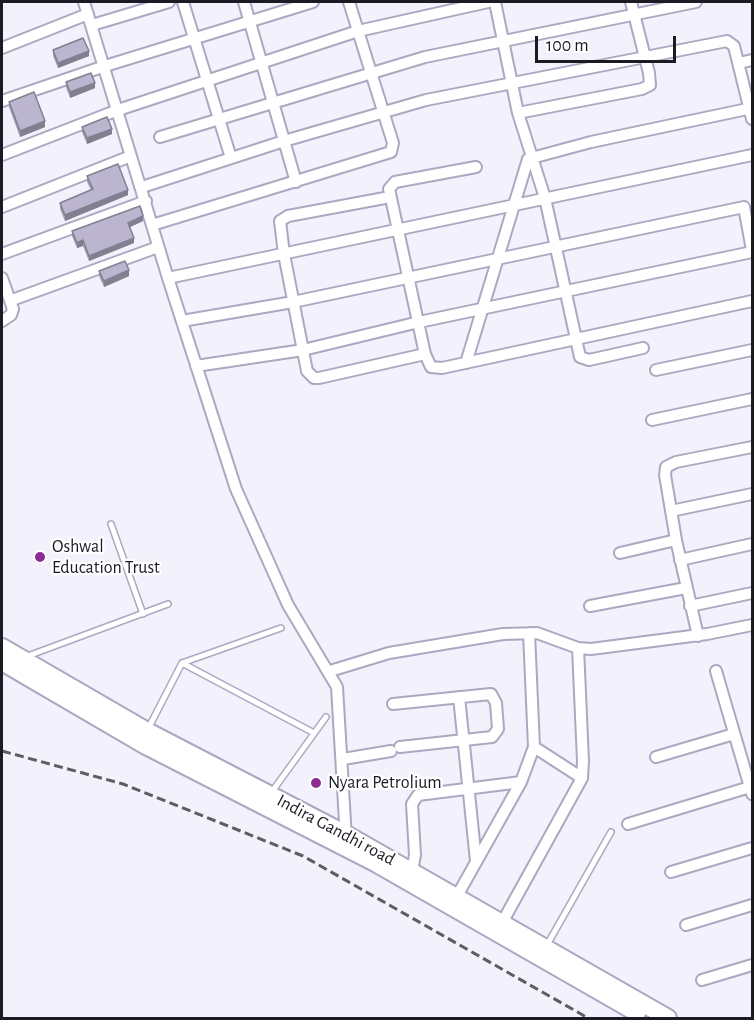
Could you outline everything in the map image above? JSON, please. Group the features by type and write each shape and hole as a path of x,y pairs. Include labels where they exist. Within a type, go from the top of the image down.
{"main road":[{"name":"Indira Gandhi road","path":"2,647 147,731 270,795 646,1018"},
{"name":"Indira Gandhi road","path":"2,662 146,746 412,871 503,921 668,1018"}],"street":[{"path":"84,2 146,201 158,247 236,489 288,605 330,671 337,687 346,841"},
{"path":"92,25 170,2"},
{"path":"183,2 231,158"},
{"path":"244,2 296,182"},
{"path":"2,101 105,66 312,2"},
{"path":"152,225 391,152 393,143 350,2"},
{"path":"2,154 118,110 358,31 488,2"},
{"path":"495,2 518,113 545,198 580,357 584,360 643,348"},
{"path":"518,113 646,87 651,80 631,2"},
{"path":"160,137 425,57 696,2"},
{"path":"2,48 88,14"},
{"path":"141,187 284,141 426,100 727,40 734,46 752,112 532,157 526,163 466,363"},
{"path":"739,63 753,60"},
{"path":"168,278 753,155"},
{"path":"2,207 131,156"},
{"path":"476,166 395,182 389,189 425,354 428,363 436,369 753,301"},
{"path":"390,197 284,218 279,226 307,371 314,378 425,354"},
{"path":"2,254 146,201"},
{"path":"182,321 410,279 556,245 748,206 753,251 566,293 419,322 303,350 196,366"},
{"path":"12,300 158,247"},
{"path":"2,278 12,300 11,315 2,321"},
{"path":"656,370 753,350"},
{"path":"652,420 753,399"},
{"path":"698,636 676,540 665,475 666,467 670,464 753,447"},
{"path":"671,511 753,494"},
{"path":"620,553 676,540"},
{"path":"680,560 753,544"},
{"path":"590,606 686,588"},
{"path":"690,606 753,593"},
{"path":"330,671 389,653 503,634 544,635 578,648 622,646 698,636 753,625"},
{"path":"457,896 520,782 534,747 529,633"},
{"path":"503,921 582,778 578,648"},
{"path":"628,824 752,791 716,671"},
{"path":"343,759 497,734 496,703 490,694 393,704"},
{"path":"459,697 476,861"},
{"path":"656,757 734,734"},
{"path":"534,747 582,778"},
{"path":"412,871 415,855 414,799 423,793 520,782"},
{"path":"671,872 753,848"},
{"path":"686,925 753,905"},
{"path":"702,980 753,964"}],"lane":[{"path":"111,524 143,614"},
{"path":"21,658 168,604"},
{"path":"147,731 182,663 281,628"},
{"path":"182,663 314,733"},
{"path":"270,795 326,717"},
{"path":"546,946 611,832"}],"building":[{"path":"83,38 89,51 58,63 53,50"},
{"path":"91,73 95,83 70,92 66,82"},
{"path":"34,92 45,121 20,131 9,102"},
{"path":"107,117 112,129 87,138 82,127"},
{"path":"118,164 128,190 65,215 60,203 93,189 87,176"},
{"path":"140,206 143,216 128,223 134,238 89,256 83,240 77,243 72,231"},
{"path":"125,261 129,270 104,281 99,271"}],"railway":[{"path":"2,751 123,784 303,856 588,1018"}],"place":[{"name":"Oshwal Education Trust","path":"40,557"},
{"name":"Nyara Petrolium","path":"316,783"}]}
